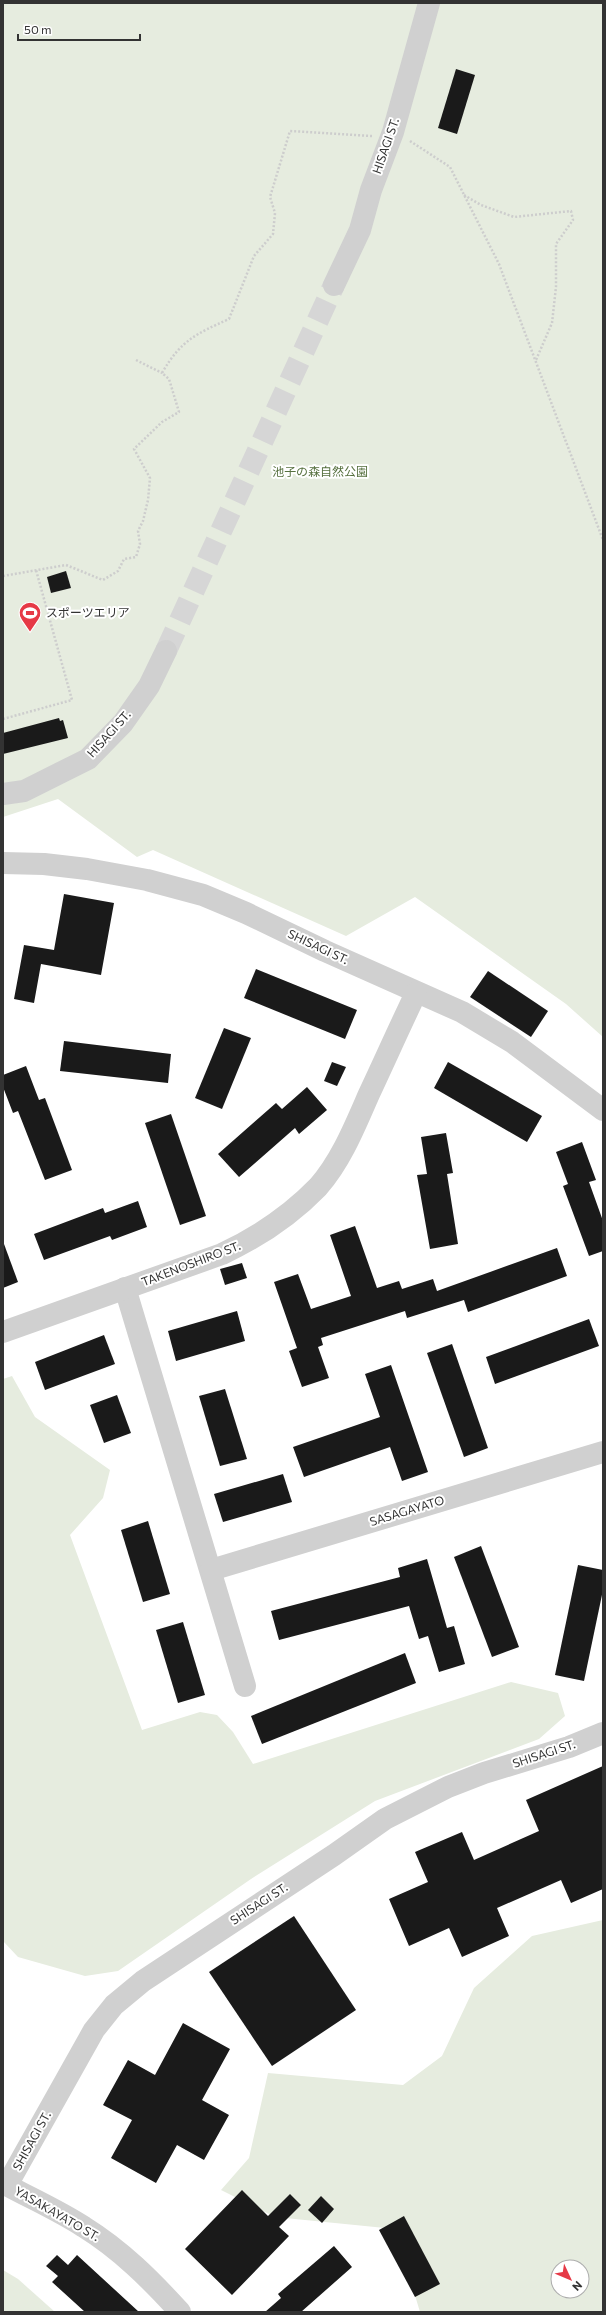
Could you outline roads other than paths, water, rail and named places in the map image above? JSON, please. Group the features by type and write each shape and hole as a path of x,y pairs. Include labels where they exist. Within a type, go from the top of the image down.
{"lane":[{"name":"HISAGI ST.","path":"334,285 360,230 371,190 393,132 429,3"},
{"name":"HISAGI ST.","path":"3,794 24,791 88,759 123,723 149,686 166,651"},
{"name":"SHISAGI ST.","path":"3,863 44,864 87,869 148,880 203,895 246,913 462,1012 512,1042 603,1110"},
{"name":"TAKENOSHIRO ST.","path":"3,1332 222,1254 253,1240 290,1214 318,1186 338,1157 356,1125 416,992"},
{"path":"126,1288 245,1686"},
{"name":"SASAGAYATO","path":"211,1570 603,1452"},
{"name":"SHISAGI ST.","path":"5,2184 94,2030 114,2005 142,1980 334,1855 385,1819 448,1787 484,1773 569,1746 603,1733"},
{"name":"YASAKAYATO ST.","path":"5,2184 84,2227 122,2254 148,2278 180,2312"}],"tunnel":[{"path":"166,651 334,285"}],"place":[{"name":"スポーツエリア","path":"30,632"}],"park label":[{"name":"池子の森自然公園","path":"320,472"}]}
